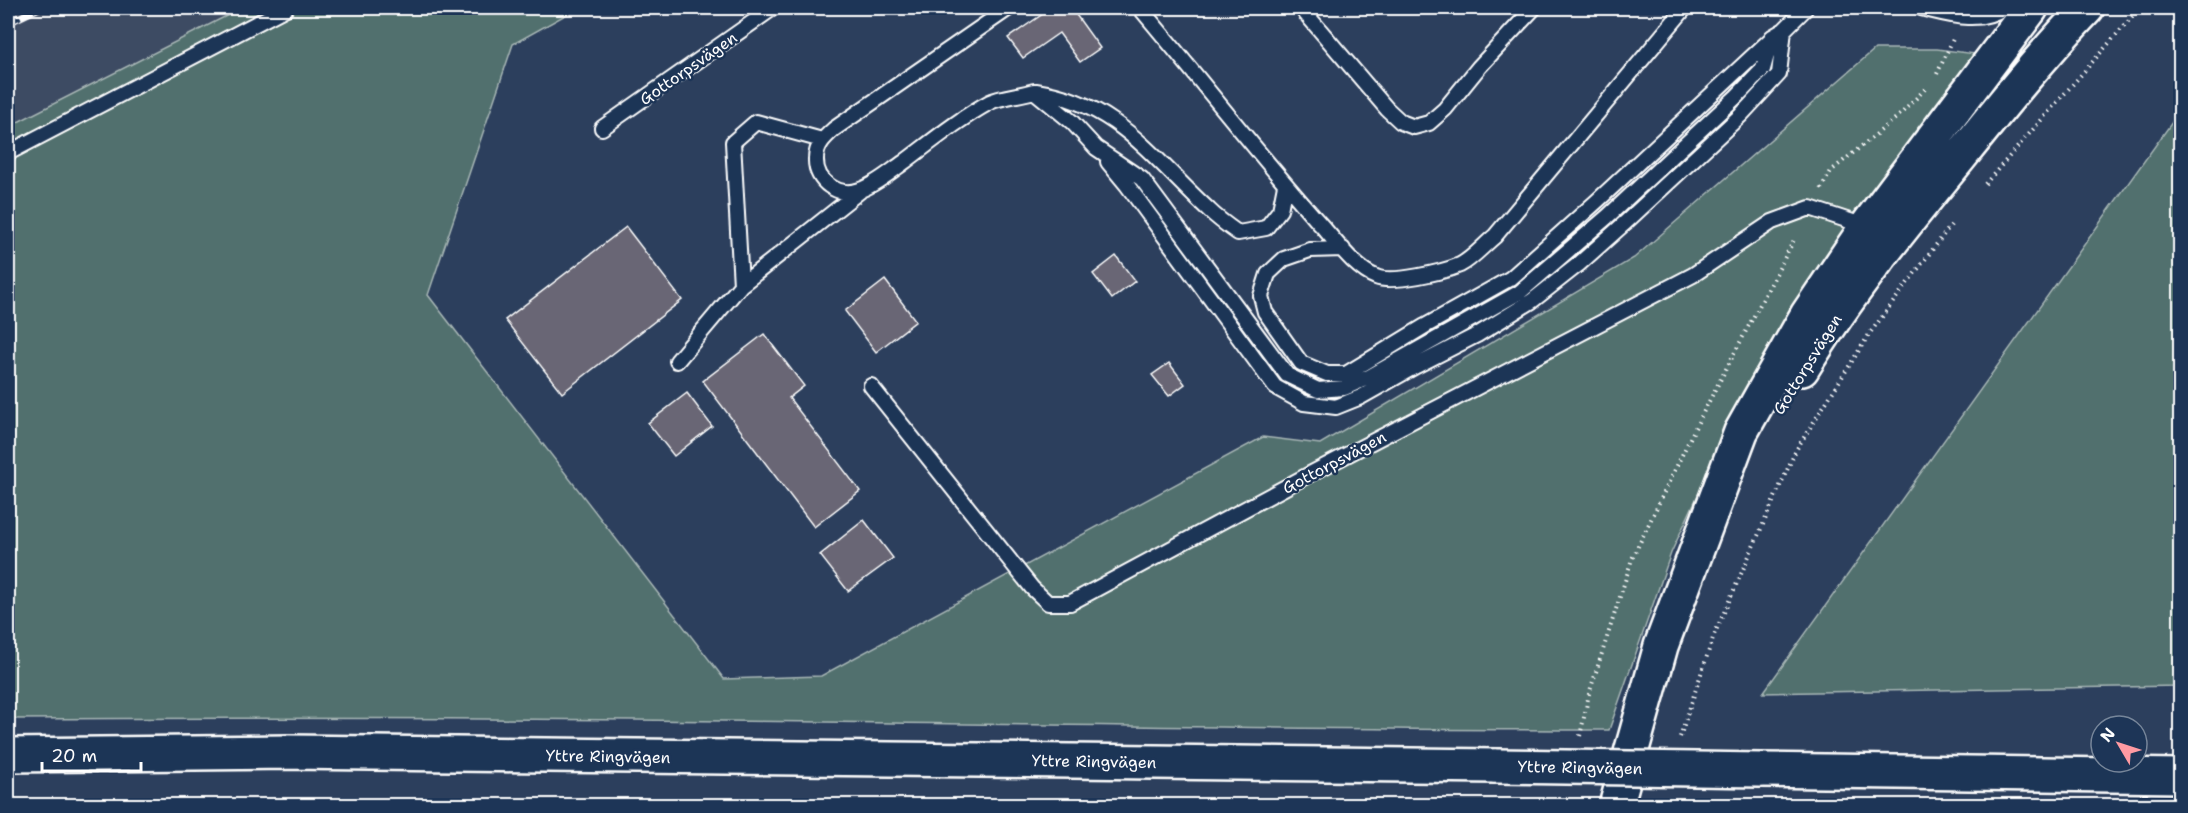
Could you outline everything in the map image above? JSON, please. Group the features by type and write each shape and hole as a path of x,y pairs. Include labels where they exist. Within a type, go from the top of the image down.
{"main road":[{"name":"Gottorpsvägen","path":"1616,806 1661,646 1692,561 1827,328 1871,266 1881,231 2031,8"},
{"name":"Gottorpsvägen","path":"1881,231 2087,8"},
{"name":"Yttre Ringvägen","path":"8,755 289,752 2181,776"}],"lane":[{"path":"8,153 286,8"},
{"name":"Gottorpsvägen","path":"602,128 773,8"},
{"path":"860,190 841,192 831,187 823,179 817,169 816,159 817,149 822,140 834,129 1009,8"},
{"path":"1140,8 1285,185 1358,265 1376,278 1396,279 1425,275 1462,264 1495,236 1684,8"},
{"path":"1301,8 1387,109 1401,122 1414,127 1429,123 1445,109 1479,67 1534,8"},
{"path":"1343,249 1310,250 1284,259 1264,280 1261,296 1265,312 1301,363 1327,374 1346,374 1511,278 1806,8"},
{"path":"1921,8 1962,17 1993,14 2003,8"},
{"path":"1034,91 1072,122 1127,184 1275,387 1304,403 1336,407 1361,397 1477,335 1532,301 1579,264 1741,114 1779,74 1778,34"},
{"path":"677,361 741,285 860,190 884,176 992,101 1034,91 1051,93 1087,107 1118,124 1147,147 1210,212 1238,233 1266,228 1280,210 1285,185"},
{"path":"741,285 734,142 756,122 822,140"},
{"name":"Gottorpsvägen","path":"871,386 1032,588 1048,603 1070,603 1693,275 1772,222 1810,208 1881,231"}],"path":[{"path":"1980,189 2140,8"},
{"path":"1679,737 1714,635 1796,450 1870,333 1951,224"}],"shaded area":[{"path":"8,8 242,8 8,127"}],"green space":[{"path":"242,8 578,8 513,44 428,295 724,679 821,676 1263,437 1320,444 1634,258 1875,49 1937,49 1976,54 1968,75 1890,165 1825,261 1742,400 1671,553 1609,730 1340,729 561,719 8,719 8,127"},
{"path":"2180,111 2180,686 1763,693"}],"building":[{"path":"1049,8 1081,8 1074,12 1100,48 1080,62 1059,33 1023,58 1008,38"},
{"path":"626,227 682,300 562,393 505,320"},
{"path":"1116,256 1135,281 1112,299 1093,274"},
{"path":"885,280 916,321 876,352 845,311"},
{"path":"764,334 804,386 789,398 860,491 814,527 703,381"},
{"path":"1169,363 1185,384 1169,396 1152,375"},
{"path":"687,393 712,426 674,456 648,423"},
{"path":"864,520 893,558 848,591 820,555"}],"railway":[{"path":"8,23 39,8"}]}
